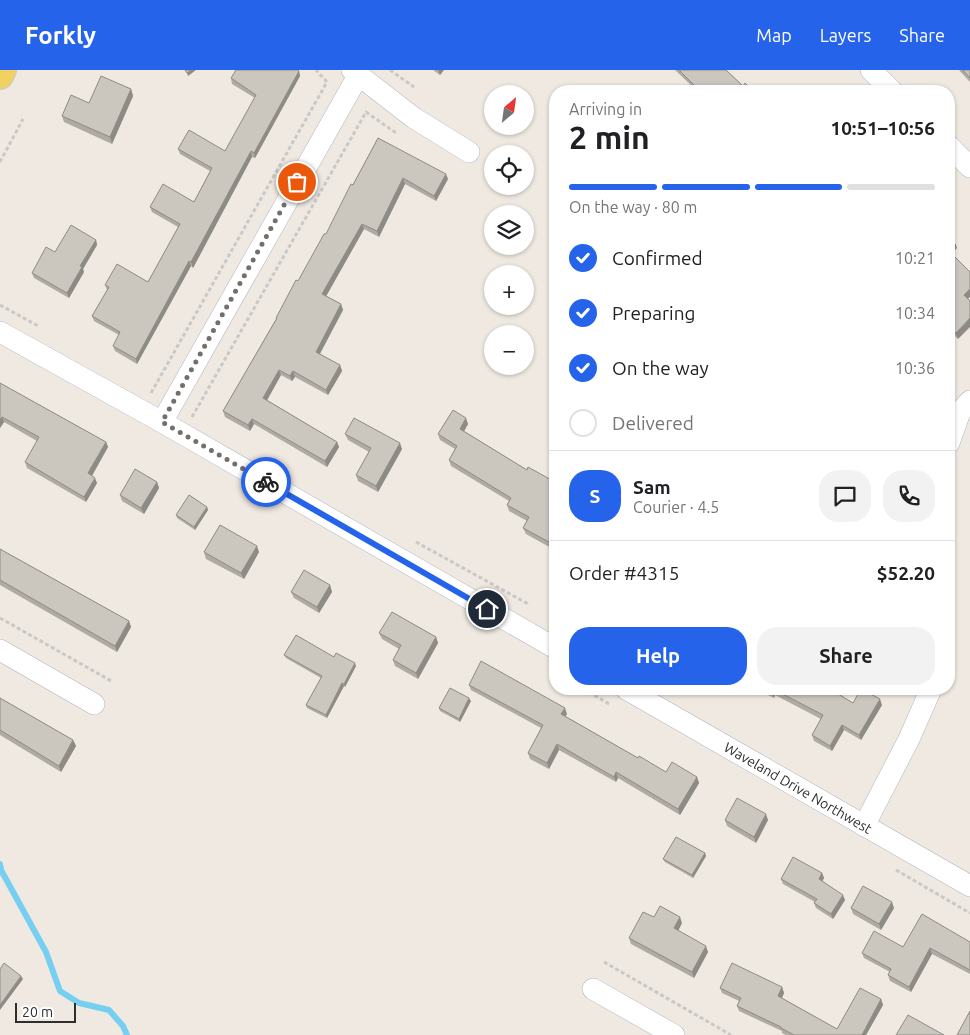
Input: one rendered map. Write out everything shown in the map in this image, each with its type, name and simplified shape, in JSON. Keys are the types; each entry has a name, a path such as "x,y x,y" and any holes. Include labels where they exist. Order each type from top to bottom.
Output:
{"main road":[{"path":"0,76 3,70"}],"street":[{"path":"870,70 886,85"},
{"path":"162,422 355,73 414,118 469,152"},
{"path":"955,152 970,167"},
{"path":"0,332 162,422 549,645"},
{"path":"955,426 960,412 970,401"},
{"path":"0,650 94,704"},
{"name":"Waveland Drive Northwest","path":"636,695 970,886"},
{"path":"864,826 909,740 928,695"},
{"path":"593,990 674,1035"}],"path":[{"path":"141,411 327,82 316,70"},
{"path":"390,70 414,88"},
{"path":"182,434 366,112 400,136"},
{"path":"0,162 23,119"},
{"path":"0,304 40,327"},
{"path":"412,540 530,605"},
{"path":"0,618 113,682"},
{"path":"896,870 970,913"},
{"path":"604,962 731,1035"}],"building":[{"path":"236,70 299,71 254,153 251,151 136,359 113,346 120,332 92,316 109,287 105,285 117,264 148,282 180,224 150,207 163,184 194,202 212,168 178,149 189,130 225,151 256,95 231,78"},
{"path":"679,70 726,70 742,85 694,85"},
{"path":"963,70 970,70 970,78"},
{"path":"101,76 131,89 110,137 62,116 71,95 89,103"},
{"path":"378,138 446,174 434,196 403,178 377,231 362,224 322,294 341,304 316,352 340,365 326,390 293,371 290,376 279,370 263,398 337,442 325,461 252,419 248,425 223,411 277,318 296,280 298,281 324,234 326,234 351,184 353,185"},
{"path":"71,225 96,240 80,266 82,267 67,293 32,273 46,247 55,252"},
{"path":"955,257 970,272 970,289 964,295 970,301 970,318 956,333"},
{"path":"0,383 106,442 88,473 95,478 84,497 25,462 39,437 2,417 0,420"},
{"path":"453,410 466,418 460,429 527,470 528,467 549,479 549,542 523,528 529,517 507,505 511,498 449,460 457,446 438,434"},
{"path":"354,418 400,443 376,486 356,475 371,448 345,434"},
{"path":"135,469 157,482 141,508 120,495"},
{"path":"189,495 207,507 194,527 176,515"},
{"path":"220,525 257,546 241,573 204,552"},
{"path":"0,549 129,621 115,646 0,580"},
{"path":"304,570 330,585 317,607 291,592"},
{"path":"392,612 436,637 416,673 393,660 401,645 379,633"},
{"path":"296,635 334,657 336,653 355,663 344,684 342,683 326,715 306,705 322,676 284,655"},
{"path":"481,661 565,708 561,714 638,758 639,756 666,772 672,762 697,777 678,809 616,772 614,777 557,744 547,763 528,753 543,725 469,685"},
{"path":"450,688 469,698 459,719 439,708"},
{"path":"785,695 840,695 853,703 858,695 872,695 880,699 859,735 842,725 830,746 812,735 823,715"},
{"path":"0,698 73,740 59,766 0,730"},
{"path":"737,798 766,814 754,837 725,820"},
{"path":"676,837 705,853 692,875 663,859"},
{"path":"793,857 822,873 819,879 843,895 831,914 814,903 817,899 781,879"},
{"path":"863,886 892,902 879,924 851,908"},
{"path":"660,906 680,917 674,928 706,946 692,972 629,938 643,912 654,917"},
{"path":"922,914 970,942 970,970 930,948 909,987 888,975 891,969 862,953 874,931 903,947"},
{"path":"4,963 21,976 0,1005 0,969"},
{"path":"732,963 782,987 778,996 837,1029 860,988 881,999 862,1035 794,1035 737,1006 741,998 720,988"},
{"path":"970,1011 970,1035 957,1035"},
{"path":"908,1015 944,1035 896,1035"}],"waterway":[{"path":"0,864 1,870 46,952 60,991 79,1003 109,1010 123,1026 127,1035"}],"way so far":[{"path":"266,482 162,422 297,182"}],"route":[{"path":"266,482 487,609"}]}
